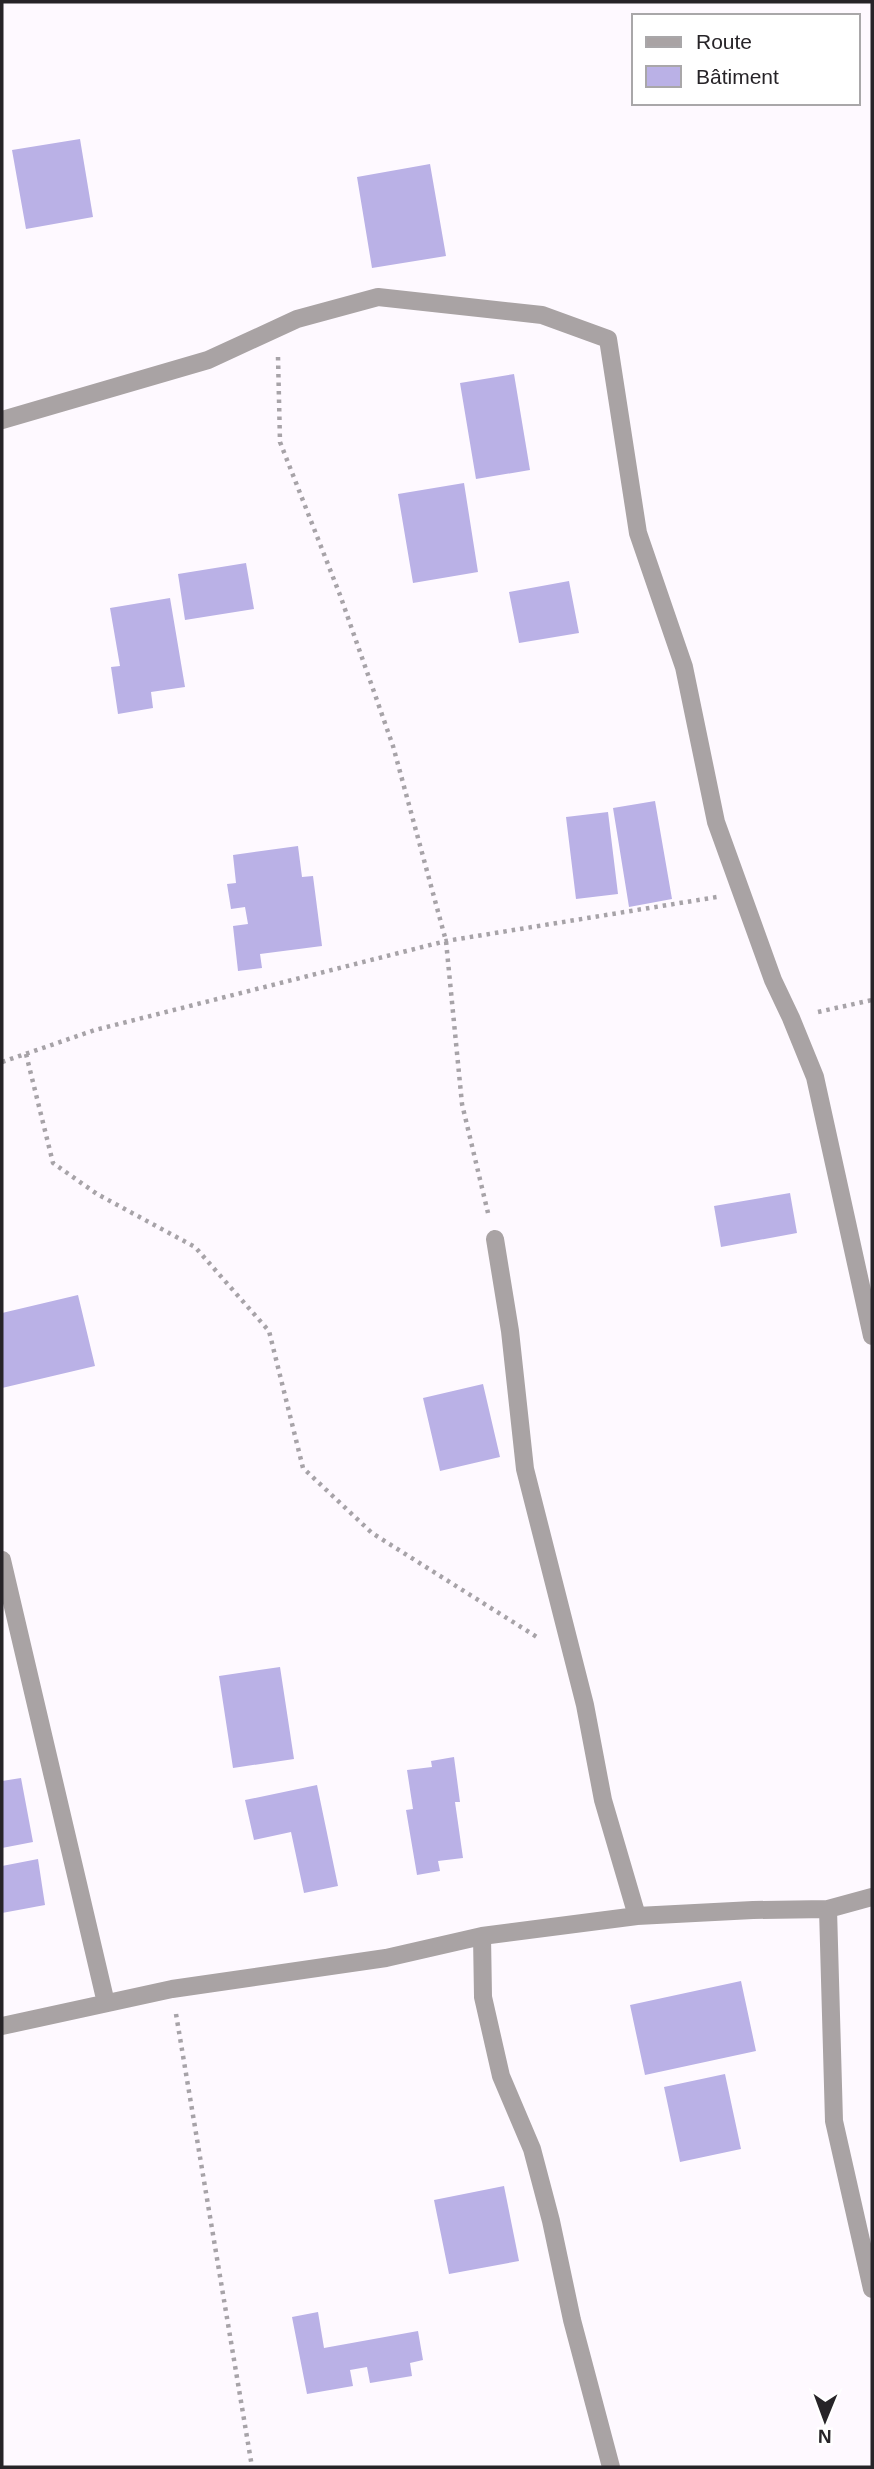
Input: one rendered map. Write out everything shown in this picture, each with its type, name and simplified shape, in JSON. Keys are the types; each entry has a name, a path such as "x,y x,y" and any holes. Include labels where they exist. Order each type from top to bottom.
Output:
{"street":[{"path":"2,419 208,360 297,319 379,296 542,314 608,339 638,533 684,667 716,822 773,980 792,1018 815,1077 872,1336"},
{"path":"495,1239 510,1331 524,1469 585,1706 603,1800 637,1916"},
{"path":"2,1560 106,2003"},
{"path":"2,2025 172,1989 387,1958 482,1936 637,1916 828,1909 872,1897"},
{"path":"828,1909 834,2120 872,2289"},
{"path":"482,1936 483,1997 501,2076 532,2149 575,2332 611,2467"}],"path":[{"path":"277,328 280,442 340,595 393,746 446,941 462,1104 495,1239"},
{"path":"2,1062 95,1030 446,941 742,893"},
{"path":"792,1018 872,1000"},
{"path":"26,1054 53,1163 97,1195 195,1247 269,1331 303,1468 372,1534 573,1660"},
{"path":"172,1989 252,2467"}],"building":[{"path":"80,139 93,217 26,229 12,150"},
{"path":"430,164 446,256 372,268 357,177"},
{"path":"514,374 530,470 476,479 460,383"},
{"path":"464,483 478,572 413,583 398,494"},
{"path":"246,563 254,609 185,620 178,574"},
{"path":"569,581 579,633 519,643 509,592"},
{"path":"170,598 185,687 151,692 153,708 118,714 111,667 120,666 110,608"},
{"path":"655,801 672,899 629,907 613,808"},
{"path":"608,812 618,894 576,899 566,817"},
{"path":"298,846 302,877 313,876 322,946 260,954 262,968 238,971 233,926 248,924 245,907 231,909 227,884 236,883 233,855"},
{"path":"790,1193 797,1233 721,1247 714,1206"},
{"path":"78,1295 95,1366 2,1388 2,1313"},
{"path":"483,1384 500,1457 440,1471 423,1398"},
{"path":"280,1667 294,1759 233,1768 219,1676"},
{"path":"454,1757 460,1802 455,1802 463,1858 438,1861 440,1871 417,1875 406,1810 413,1809 407,1770 432,1767 431,1761"},
{"path":"21,1778 33,1842 2,1848 2,1781"},
{"path":"317,1785 338,1886 304,1893 291,1832 254,1840 245,1800"},
{"path":"38,1859 45,1905 2,1913 2,1866"},
{"path":"741,1981 756,2051 645,2075 630,2005"},
{"path":"725,2074 741,2149 680,2162 664,2087"},
{"path":"504,2186 519,2261 449,2274 434,2200"},
{"path":"318,2312 324,2348 418,2331 423,2360 410,2363 412,2376 370,2383 367,2367 350,2370 353,2386 307,2394 292,2317"}]}
